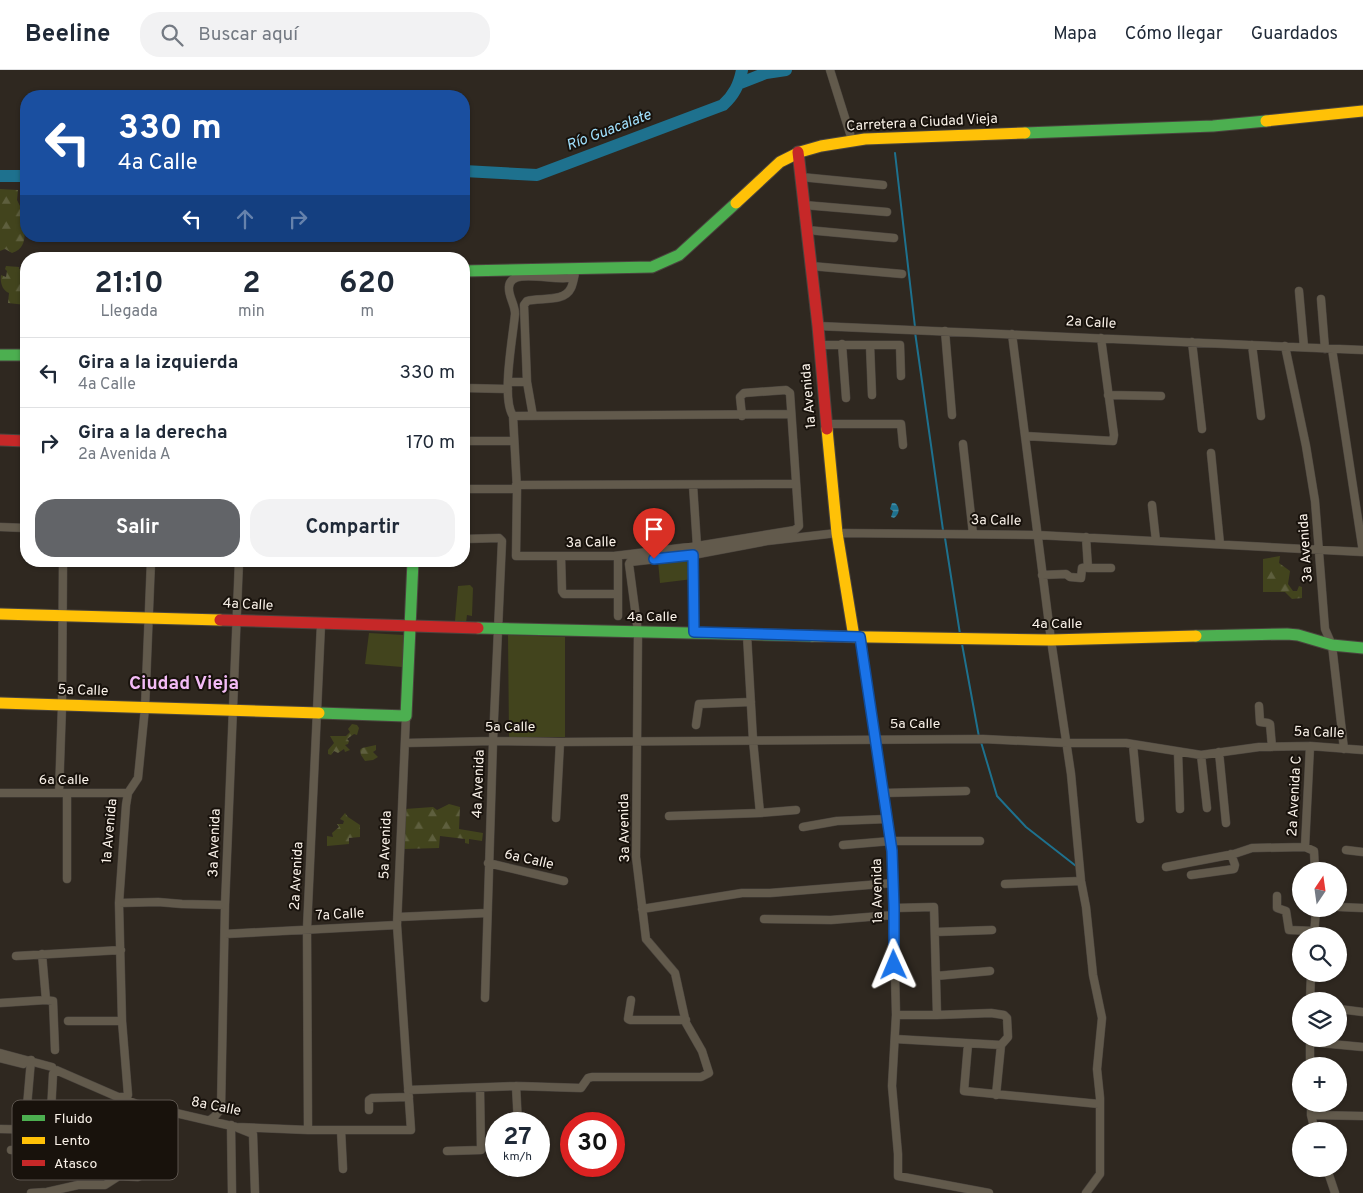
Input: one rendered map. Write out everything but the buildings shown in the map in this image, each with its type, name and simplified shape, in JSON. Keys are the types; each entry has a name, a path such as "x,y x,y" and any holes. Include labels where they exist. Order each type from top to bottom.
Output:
{"main road":[{"name":"Carretera a Ciudad Vieja","path":"470,271 575,273 652,267 679,255 780,162 800,151 822,145 852,140 1213,126 1363,111"},
{"name":"1a Avenida","path":"800,151 801,177 820,344 837,533 857,637"},
{"path":"0,355 20,355"},
{"path":"0,440 20,441"},
{"name":"5a Avenida","path":"406,716 413,567"},
{"name":"4a Calle","path":"0,614 149,617 411,627 857,637 1051,640 1287,634 1304,636 1332,645 1363,648"},
{"name":"5a Calle","path":"0,703 406,716"}],"street":[{"path":"830,70 852,140"},
{"path":"801,177 883,185"},
{"path":"804,206 887,212"},
{"path":"807,230 894,238"},
{"path":"811,266 902,274"},
{"path":"534,416 527,382 524,305 527,301 533,299 551,299 565,295 571,289 575,273"},
{"path":"516,487 513,416 510,410 508,385 515,305 509,286 512,279 519,276 561,279 575,273"},
{"path":"1299,291 1304,348"},
{"path":"1321,299 1363,552"},
{"name":"2a Calle","path":"818,326 1363,350"},
{"path":"945,331 952,415"},
{"path":"1012,334 1042,575 1067,743 1093,975 1102,1018 1097,1069 1100,1174 1086,1193"},
{"path":"1025,436 1114,441 1101,338"},
{"path":"1192,342 1202,429"},
{"path":"820,344 900,345 901,376"},
{"path":"842,344 846,398"},
{"path":"870,345 872,395"},
{"path":"1252,345 1261,416"},
{"name":"3a Avenida","path":"1285,346 1306,446 1315,501 1325,629 1332,645 1344,749"},
{"path":"470,388 527,382"},
{"path":"470,489 796,484 790,394 786,390 744,393 740,397 742,416"},
{"path":"1108,395 1161,396"},
{"path":"513,416 742,416 791,414"},
{"path":"827,424 901,424 903,445"},
{"path":"470,441 514,441"},
{"path":"963,444 973,534"},
{"path":"1211,452 1220,544"},
{"name":"3a Calle","path":"516,487 516,556 618,556 697,546 795,530 800,526 796,484"},
{"path":"693,485 697,546"},
{"path":"1152,505 1156,541"},
{"path":"0,527 20,528"},
{"name":"3a Calle","path":"630,562 693,555 767,541 837,533 1037,535 1363,552"},
{"path":"1086,537 1088,566"},
{"name":"4a Avenida","path":"470,539 499,538 502,541 486,912 485,998"},
{"path":"693,555 694,632"},
{"path":"561,556 562,591 564,594 618,594"},
{"path":"618,556 618,616"},
{"name":"3a Avenida","path":"516,1086 581,1088 588,1078 592,1077 701,1077 709,1073 702,1051 689,1030 675,973 646,939 636,856 638,632 630,562"},
{"path":"1042,575 1066,574 1070,577 1081,578 1082,568 1088,566 1090,568 1111,568"},
{"path":"63,567 62,706 66,879"},
{"name":"1a Avenida","path":"118,1097 126,1097 128,1095 122,1021 119,903 126,805 128,793 138,778 145,708 151,567"},
{"name":"3a Avenida","path":"210,1120 221,1109 225,905 239,567"},
{"name":"2a Avenida","path":"308,1130 307,929 321,624"},
{"path":"748,635 753,740 760,813"},
{"name":"1a Avenida","path":"857,637 891,841 896,1015 892,1086 898,1176 989,1193"},
{"path":"696,725 699,704 751,702"},
{"path":"1259,706 1260,722 1268,722 1270,724 1272,747"},
{"name":"5a Avenida","path":"406,716 397,921 411,1130"},
{"name":"5a Calle","path":"405,743 980,739 1133,744 1201,755 1272,747 1310,746 1363,750"},
{"path":"556,818 560,742"},
{"path":"1133,744 1140,819"},
{"name":"2a Avenida C","path":"1310,746 1305,847 1314,852 1315,862"},
{"path":"1178,752 1180,809"},
{"path":"1218,752 1226,823"},
{"path":"1201,755 1207,808"},
{"path":"883,793 966,792"},
{"name":"6a Calle","path":"0,793 128,793"},
{"path":"668,816 796,810"},
{"path":"803,826 845,820 887,819"},
{"path":"843,846 891,841 980,840"},
{"path":"1166,866 1231,854 1252,848 1305,847"},
{"path":"1346,850 1363,852"},
{"path":"1191,875 1234,869 1235,865 1231,854"},
{"name":"6a Calle","path":"488,863 564,881"},
{"path":"1005,884 1081,881"},
{"path":"642,909 742,893 770,893 893,883"},
{"path":"1277,896 1277,908 1286,911 1289,930 1292,930"},
{"path":"119,903 158,902 225,905"},
{"path":"764,919 831,920 933,906 938,1015"},
{"path":"1348,907 1363,908"},
{"name":"7a Calle","path":"225,934 307,929 486,912"},
{"path":"935,932 992,930"},
{"path":"16,956 121,950"},
{"path":"42,954 46,1000"},
{"path":"936,976 990,971"},
{"path":"631,1000 628,1019 630,1020 686,1020"},
{"path":"0,1003 53,1001 55,1050"},
{"path":"1347,1010 1363,1012"},
{"path":"896,1015 991,1013 1004,1015 1008,1037 1001,1045 996,1095"},
{"path":"68,1020 122,1021"},
{"path":"895,1039 1001,1045"},
{"path":"968,1044 963,1091 1099,1104"},
{"path":"1347,1045 1363,1047"},
{"name":"8a Calle","path":"0,1053 31,1060 126,1100"},
{"path":"0,1058 23,1064"},
{"path":"28,1100 31,1060"},
{"path":"51,1100 53,1069"},
{"path":"369,1110 369,1100 372,1098 516,1086 517,1112"},
{"path":"447,1151 481,1150 480,1088"},
{"path":"1311,1112 1313,1122"},
{"name":"8a Calle","path":"178,1113 233,1126 308,1130 411,1130"},
{"path":"1311,1115 1363,1116"},
{"path":"232,1193 233,1126 253,1134 255,1193"},
{"path":"342,1130 343,1169"},
{"path":"1330,1177 1335,1193"},
{"path":"32,1193 78,1185 105,1185 113,1180"}],"green space":[{"path":"0,189 18,190 20,242 23,243 17,251 12,253 5,249 0,251"},
{"path":"6,266 19,267 20,269 20,304 8,303 9,293 3,288 1,280 1,275 6,277 7,271 5,269"},
{"path":"1280,556 1279,563 1290,571 1288,584 1293,591 1297,591 1299,586 1302,587 1302,598 1292,599 1285,592 1263,592 1263,559"},
{"path":"691,558 693,579 660,583 658,561"},
{"path":"470,585 473,588 472,616 467,615 466,623 455,621 458,586"},
{"path":"369,633 404,635 402,667 365,664"},
{"path":"508,635 565,637 565,737 509,737"},
{"path":"352,724 357,725 359,728 357,735 354,734 347,739 349,741 348,744 345,745 350,750 345,752 344,749 338,753 334,751 331,755 328,754 328,750 334,743 330,736 346,736 350,732 348,729"},
{"path":"376,745 376,750 373,752 378,757 365,761 360,750"},
{"path":"449,804 460,807 459,829 483,833 482,841 469,839 469,844 465,843 465,839 440,836 439,848 403,849 405,809 433,807 437,810"},
{"path":"345,813 360,825 360,837 349,838 349,844 327,846 327,836 333,837 332,833 339,827 337,824 343,824 344,821 340,819"}],"water":[{"path":"892,503 895,503 898,508 898,513 894,518 891,517 893,511 890,509"}],"waterway":[{"name":"Río Guacalate","path":"470,171 537,175 723,105 736,89 742,70"},
{"path":"738,84 766,73 786,70"},
{"path":"895,153 915,327"},
{"name":"Río Guacalate","path":"0,176 20,176"},
{"path":"915,332 943,530"},
{"path":"945,538 960,634"},
{"path":"962,644 979,737"},
{"path":"981,742 997,796 1026,827 1076,866"}],"traffic: fast":[{"path":"1025,133 1213,126 1266,121"},
{"path":"470,271 652,267 679,255 736,203"},
{"path":"0,355 20,355"},
{"path":"319,713 406,716 413,567"},
{"path":"478,628 812,636"},
{"path":"1196,636 1287,634 1298,635 1332,645 1363,648"}],"traffic: slow":[{"path":"1266,121 1363,111"},
{"path":"736,203 780,162 800,152 821,146 865,139 1025,133"},
{"path":"827,429 837,533 854,637"},
{"path":"0,614 220,620"},
{"path":"812,636 1051,640 1196,636"},
{"path":"0,703 319,713"}],"traffic: jam":[{"path":"798,152 818,326 827,429"},
{"path":"0,440 20,441"},
{"path":"220,620 478,628"}],"district":[{"name":"Ciudad Vieja","path":"184,684"}],"route":[{"path":"654,559 693,555 694,632 860,637 892,851 894,965"}]}
